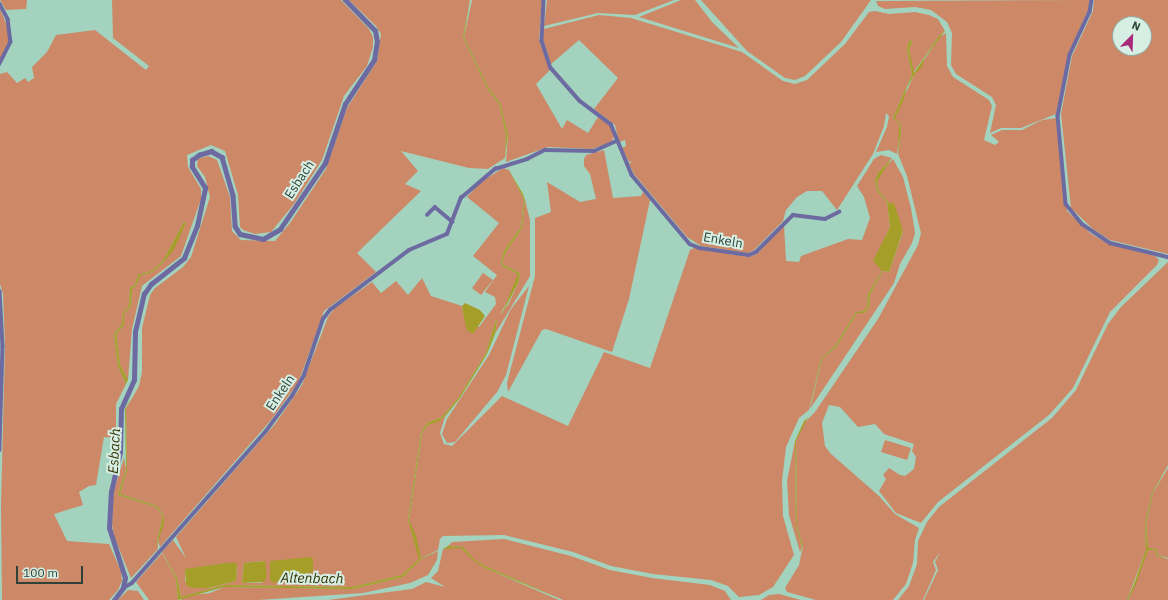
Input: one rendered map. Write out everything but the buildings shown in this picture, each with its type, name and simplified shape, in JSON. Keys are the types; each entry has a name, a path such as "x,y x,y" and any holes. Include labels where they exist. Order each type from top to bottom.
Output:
{"street":[{"name":"Esbach","path":"123,588 124,570 109,528 111,492 119,457 121,409 134,380 136,332 144,294 151,284 184,258 203,203 205,188 192,167 192,160 199,154 211,151 222,157 233,195 235,226 240,234 263,239 280,229 325,163 345,104 374,60 377,42 375,31 345,0"},
{"name":"Enkeln","path":"544,0 542,41 548,62 565,86 611,124 616,131 616,141 632,175 686,240 700,248 749,255 756,252 793,215 825,219 839,212"},
{"path":"1092,0 1090,12 1070,55 1058,116 1066,204 1082,224 1110,243 1168,257"},
{"path":"0,4 8,19 11,42 0,64"},
{"name":"Enkeln","path":"123,588 132,583 217,486 292,396 304,375 324,320 330,310 409,250 447,234 453,222 461,198 498,167 524,160 548,149 592,151 616,141"},
{"path":"427,215 435,207 453,222"},
{"path":"0,291 3,346 0,450"},
{"path":"114,600 123,588"}],"shaded area":[{"path":"0,0 27,0 26,9 6,10"},
{"path":"112,0 341,0 369,29 373,37 373,47 367,66 344,96 322,160 294,204 271,232 255,234 243,230 240,227 238,195 225,151 211,145 187,155 188,167 201,189 201,199 181,256 142,286 132,329 128,380 120,365 116,334 124,325 124,314 131,306 132,289 136,286 139,276 152,272 164,262 186,223 184,222 163,261 151,271 138,275 135,285 130,288 129,306 123,313 122,324 114,334 118,366 126,384 116,404 116,438 104,437 96,485 89,486 79,492 83,505 54,514 67,541 109,544 121,571 122,581 118,590 109,600 2,600 1,505 5,346 3,294 0,284 0,74 7,72 17,83 25,78 28,82 34,78 32,67 47,52 56,35 95,30 146,70 149,66 113,38"},
{"path":"349,0 470,0 463,37 487,88 499,104 506,134 505,158 488,169 469,168 401,151 418,171 405,184 421,191 357,253 376,272 324,311 299,381 271,420 160,547 158,541 164,516 157,506 120,494 127,470 126,409 139,386 142,372 142,328 150,295 155,288 183,267 191,257 210,197 205,177 197,166 198,159 208,156 217,160 230,197 232,231 241,240 275,241 290,223 326,169 347,108 377,61 381,34 376,26"},
{"path":"470,0 464,37 488,87 500,103 508,134 505,158 506,134 499,104 487,88 463,37"},
{"path":"472,0 542,0 539,40 550,70 536,84 562,129 567,120 588,133 598,117 612,127 615,135 611,142 592,149 548,147 506,162 508,134 500,103 488,87 464,37"},
{"path":"547,0 674,0 635,15 598,13 544,26"},
{"path":"681,0 695,0 712,22 739,48 639,17"},
{"path":"701,0 871,0 841,42 805,76 795,80 785,78 747,51"},
{"path":"1090,0 1088,10 1068,55 1056,114 1021,128 1001,128 990,133 996,105 992,97 956,74 951,65 952,33 947,22 931,10 915,7 885,9 878,6 876,1"},
{"path":"1094,0 1168,0 1168,254 1110,240 1093,229 1071,208 1061,114 1072,56 1093,11"},
{"path":"0,9 8,28 9,41 0,61"},
{"path":"875,11 889,14 915,12 929,15 938,19 945,31 939,36 913,73 909,49 912,43 910,39 907,49 912,74 893,118 899,123 900,132 897,154 889,150 876,152 887,127 889,116 886,113 884,126 873,154 837,210 822,191 807,191 797,197 786,210 783,221 754,250 748,253 701,246 687,237 634,174 629,164 632,161 629,162 622,148 626,146 625,140 619,142 615,125 594,109 618,78 579,40 551,64 543,39 544,29 599,15 631,18 742,52 783,81 795,84 807,80 845,44 869,12"},
{"path":"945,31 925,58 921,68 914,75 907,87 904,99 895,118 900,123 901,132 898,154 899,123 893,118 912,74 907,49 910,39 912,43 909,49 914,73 939,36"},
{"path":"946,33 947,66 953,77 989,100 992,106 984,140 995,145 999,142 991,135 1002,130 1022,130 1042,120 1056,118 1067,211 1090,233 1108,244 1155,256 1159,260 1157,265 1110,312 1073,388 1049,415 938,502 921,523 896,513 879,491 886,479 883,475 889,468 900,475 905,476 914,469 916,457 912,451 914,444 884,434 875,424 858,427 840,407 829,405 822,423 825,446 830,453 879,496 895,514 919,528 915,540 913,563 906,584 893,600 816,600 787,592 785,588 799,565 803,546 797,527 796,441 805,422 815,412 878,319 918,245 921,233 907,176 898,154 901,132 900,123 894,118 914,75 940,37"},
{"path":"604,150 613,198 641,196 643,192 650,200 629,299 612,352 546,329 542,330 508,392 507,383 535,276 535,218 551,212 547,182 580,202 596,199 590,174 584,166 584,159 586,155"},
{"path":"881,155 892,158 878,173 875,181 877,191 887,202 890,227 886,235 882,271 868,294 867,307 863,311 856,312 835,346 821,359 809,410 799,418 786,447 782,481 783,516 794,555 773,587 759,595 739,597 728,586 711,580 653,574 611,566 573,552 504,535 443,536 440,539 438,550 421,558 409,520 422,433 428,425 443,418 460,398 445,417 440,433 444,444 452,446 502,396 568,426 604,352 650,368 690,250 694,248 749,257 757,254 784,225 786,261 799,262 801,256 848,239 862,240 870,218 864,197 857,186 874,159"},
{"path":"892,158 877,181 878,190 889,203 894,203 903,231 889,272 883,271 870,294 869,307 864,313 857,313 836,347 822,359 809,410 821,359 835,346 856,312 863,311 867,307 868,294 882,271 873,261 890,227 887,202 877,191 875,181 878,173"},
{"path":"893,159 903,177 911,208 915,233 912,243 900,264 894,283 810,409 822,359 836,347 857,313 864,313 869,307 870,294 883,271 889,272 903,232 888,202 878,190 877,181 879,174"},
{"path":"503,168 509,170 524,200 521,227 504,251 501,262 502,266 518,274 517,282 500,315 508,305 518,283 520,273 503,265 502,262 506,252 522,228 525,200 530,220 530,276 495,334 496,320 486,353 459,397 442,417 427,423 421,433 408,520 420,559 402,575 353,587 224,585 181,597 177,578 162,552 173,540 186,558 176,537 275,424 291,401 302,385 328,317 335,308 372,282 381,293 396,281 408,295 422,278 431,296 462,306 464,315 479,327 496,304 495,297 485,292 497,275 473,256 499,223 467,197 481,182","holes":["263,561 262,583 242,583 244,563","226,563 237,563 236,581 208,588 192,588 185,581 185,570"]},
{"path":"509,170 525,200 522,228 506,252 502,262 503,265 520,273 518,283 501,316 518,274 502,266 501,262 504,251 521,227 524,200"},
{"path":"184,222 186,223 174,249 164,262 152,272 140,276 136,286 132,289 131,306 124,314 124,325 116,334 120,365 128,380 126,384 118,366 114,334 122,324 123,313 129,306 130,288 135,285 138,275 151,271 163,261"},
{"path":"1168,262 1168,465 1152,493 1145,524 1146,550 1127,600 924,600 938,570 935,562 940,552 933,562 936,570 923,600 898,600 909,586 917,564 918,541 927,522 939,507 1052,418 1076,390 1108,324 1121,307"},
{"path":"483,273 493,280 481,295 472,288"},
{"path":"529,286 506,375 497,392 455,442 447,443 442,434 447,419 489,355 511,309"},
{"path":"465,303 480,310 485,316 473,334 467,330 462,306"},
{"path":"496,320 495,334 487,354 460,398 443,418 428,425 422,433 409,520 416,536 421,558 438,551 421,559 403,577 353,589 224,587 178,600 176,579 162,552 177,578 181,597 224,585 353,587 402,575 419,559 408,520 421,433 427,423 442,417 459,397 486,353"},
{"path":"132,395 126,409 127,470 120,494 157,506 164,516 164,524 158,541 158,549 157,541 163,516 156,507 118,495 126,469 125,409"},
{"path":"808,417 796,441 797,527 803,546 800,553 802,546 796,527 795,441 804,421"},
{"path":"885,440 911,448 907,460 881,452"},
{"path":"795,441 796,527 802,546 800,552 789,515 787,481"},
{"path":"124,458 126,469 118,495 156,507 163,516 157,541 158,549 131,578 114,536 112,524 113,493"},
{"path":"1168,465 1153,493 1146,524 1148,548 1156,549 1158,555 1168,559 1157,556 1155,550 1148,550 1136,584 1127,600 1146,550 1145,524 1152,493"},
{"path":"1168,468 1168,558 1158,555 1156,549 1148,548 1146,524 1153,493"},
{"path":"504,539 571,556 610,570 652,578 710,585 725,591 731,600 563,600 485,566 475,560 463,547 448,546 452,542"},
{"path":"448,546 463,547 475,560 485,566 563,600 485,568 474,561 461,548 443,549"},
{"path":"449,547 461,548 485,568 559,600 328,600 412,589 426,582 445,587 431,578 438,571 443,549"},
{"path":"1148,550 1155,550 1157,556 1168,559 1168,600 1128,600"},
{"path":"438,551 437,560 428,575 410,583 363,593 258,600 181,600 184,596 210,593 224,587 353,589 403,577 421,559"},
{"path":"162,553 176,579 178,600 149,600 136,582"},
{"path":"310,557 313,559 313,572 273,583 270,580 270,561"},
{"path":"265,561 267,577 264,582 242,583 244,563"},
{"path":"226,563 237,563 236,581 208,588 192,588 186,585 185,569"},
{"path":"128,590 138,591 144,600 118,600"},
{"path":"779,594 801,600 761,600 769,595"}],"water label":[{"name":"Altenbach","path":"312,578"}]}
